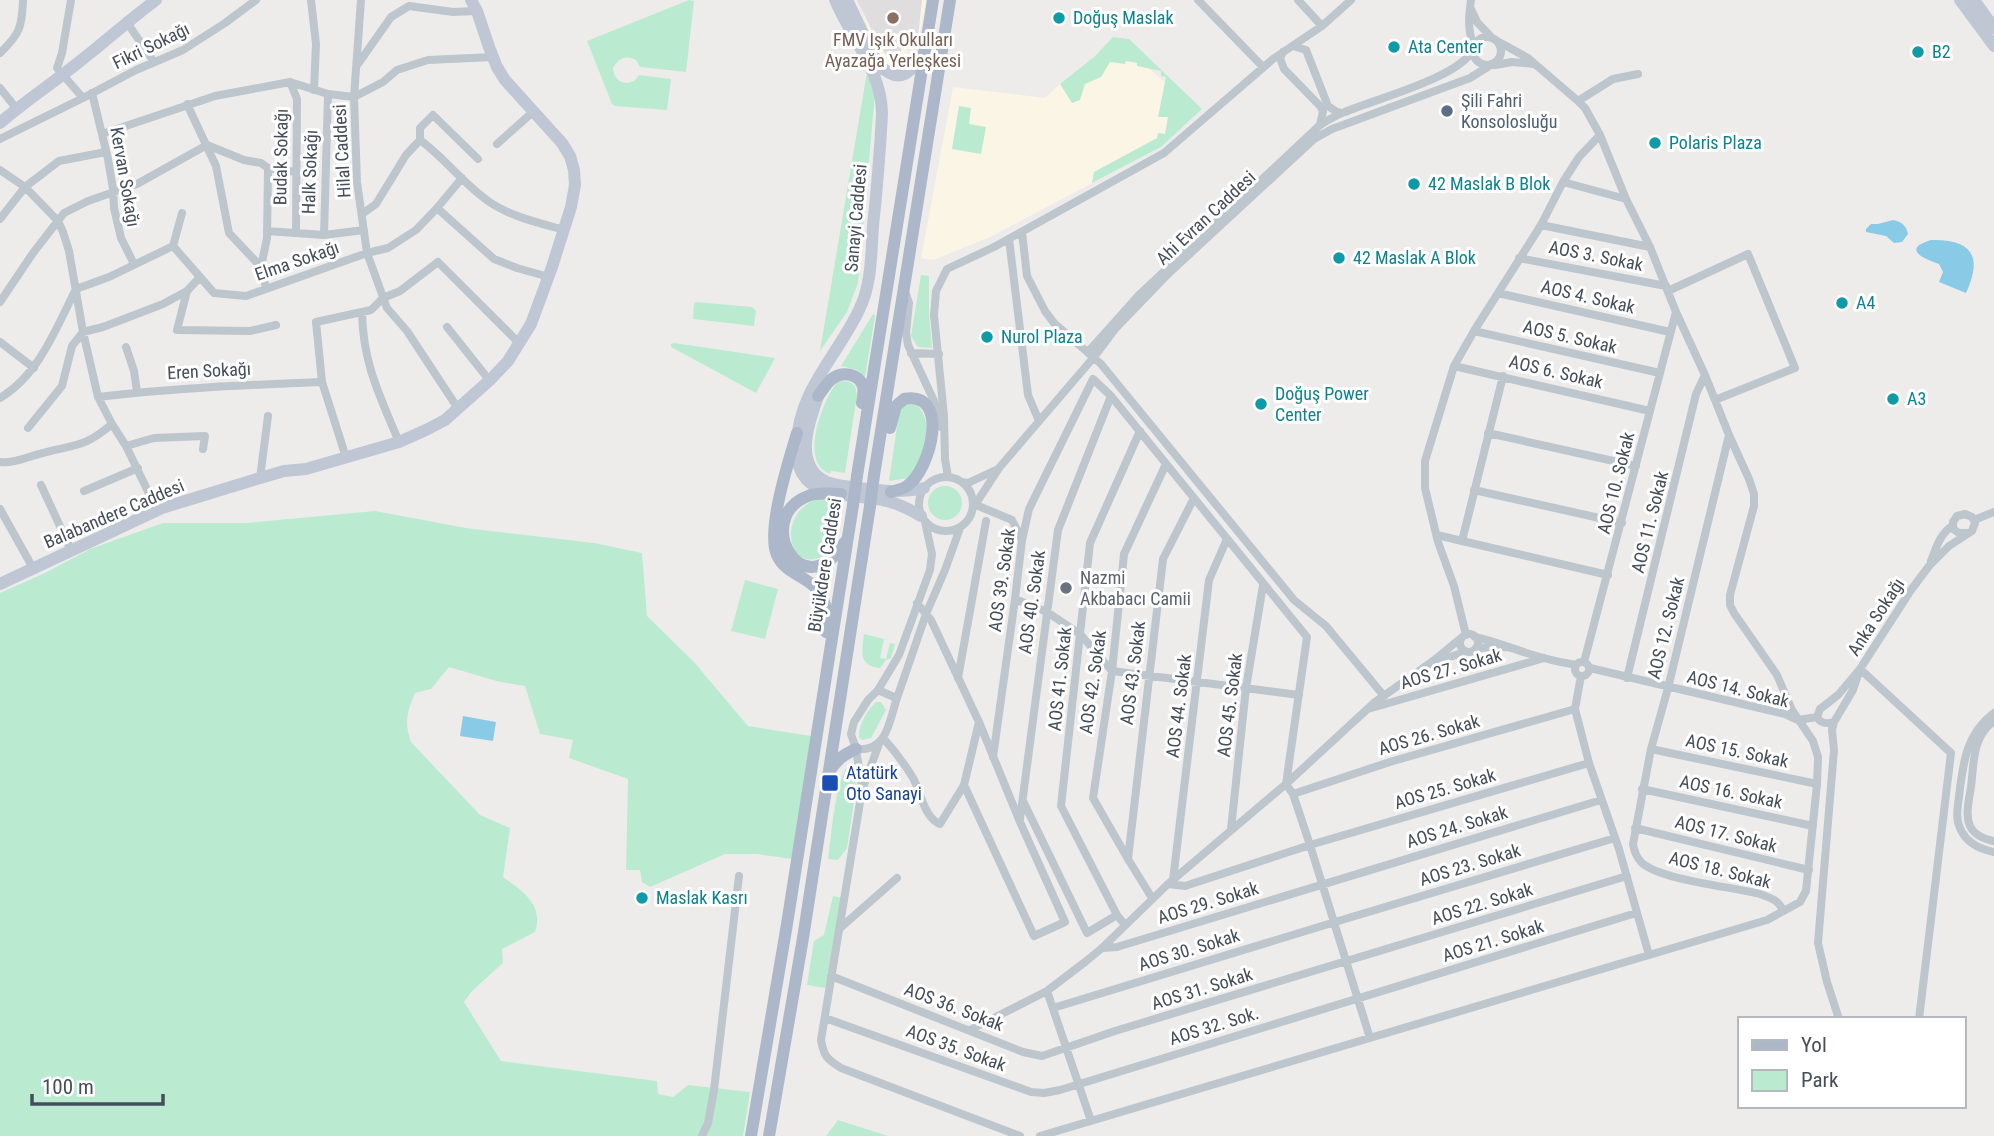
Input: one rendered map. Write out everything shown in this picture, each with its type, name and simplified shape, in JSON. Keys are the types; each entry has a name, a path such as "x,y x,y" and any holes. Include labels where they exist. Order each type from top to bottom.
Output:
{"main road":[{"name":"Büyükdere Caddesi","path":"751,1136 933,0"},
{"name":"Büyükdere Caddesi","path":"769,1136 803,939 950,0"},
{"path":"818,396 839,374 845,373 856,378 863,388 861,413 865,431"},
{"path":"878,454 888,436 893,412 900,402 910,398 925,403 931,417 932,436 925,464 908,486 891,492"},
{"path":"797,433 775,522 774,544 777,556 782,562 794,574 811,583 822,597 830,650"},
{"path":"841,494 814,494 794,504 787,515 783,531 786,549 789,556 799,563 816,566 828,561 838,552 845,542 849,528"},
{"path":"828,772 843,755 856,750"},
{"path":"777,982 779,1009 774,1048 782,1058"}],"street":[{"path":"0,53 15,40 22,21 23,0"},
{"path":"71,0 57,68 83,98"},
{"path":"0,123 156,0"},
{"name":"Fikri Sokağı","path":"0,139 183,50 256,0"},
{"path":"311,0 316,44 314,90"},
{"name":"Hilal Caddesi","path":"361,0 354,97 357,182 367,253 387,307 407,331 457,407"},
{"name":"Sanayi Caddesi","path":"835,0 877,80 882,114 868,284 861,307 815,381 806,400 797,433 796,453 803,475 818,488 841,494"},
{"name":"Sanayi Caddesi","path":"847,0 888,86 891,113 874,290 866,313 818,396 806,441 807,463 819,477 835,484 891,492 924,488"},
{"path":"1198,0 1263,67"},
{"path":"1298,0 1322,26"},
{"path":"944,444 944,416 934,315 936,290 947,269 1009,239 1164,153 1263,67 1322,26 1351,0"},
{"path":"1960,0 1994,46"},
{"path":"1973,0 1994,28"},
{"path":"284,471 306,469 397,438 457,407 491,379 508,361 531,324 564,230 575,185 570,156 562,143 505,80 493,57 476,4 453,12 409,3 391,18 357,65"},
{"path":"1471,3 1477,22 1500,45 1499,59 1490,65 1477,62 1469,28 1471,3"},
{"path":"127,21 154,62"},
{"path":"1040,1136 1767,920 1800,902 1807,891 1818,757 1813,741 1787,701 1777,675 1730,605 1730,595 1754,506 1754,494 1738,453 1650,247 1626,199 1600,135 1585,108 1521,53 1489,37 1480,39 1473,47"},
{"path":"1293,46 1306,50 1328,106 1342,113"},
{"name":"Ahi Evran Caddesi","path":"974,507 999,468 1039,421 1116,319 1320,125 1342,113 1450,70 1469,57 1473,47"},
{"path":"877,63 886,72 901,76 911,70 925,50"},
{"path":"1283,52 1280,58 1284,69 1323,111 1320,125"},
{"path":"102,134 215,96 290,82 328,94 354,97 383,82 397,70 428,60 493,57"},
{"name":"Ahi Evran Caddesi","path":"1091,354 1168,274 1314,139 1332,129 1470,78 1490,65 1512,62 1536,64"},
{"path":"1578,100 1613,79 1638,74"},
{"name":"Budak Sokağı","path":"290,82 297,99 296,233"},
{"path":"0,88 16,108"},
{"name":"Kervan Sokağı","path":"92,93 106,152 121,239 134,264"},
{"name":"Halk Sokağı","path":"267,231 324,235 328,94"},
{"path":"187,104 216,166 229,233 261,267"},
{"path":"497,144 534,111"},
{"path":"478,159 433,115 420,128 421,140 491,204 521,217 564,230"},
{"path":"1465,652 1461,647 1467,637 1437,535 1426,488 1425,461 1454,366 1541,225 1563,182 1579,158 1600,135"},
{"path":"362,214 376,204 406,155 421,140"},
{"path":"207,145 244,160 261,163 268,168 296,172"},
{"path":"0,302 64,213 88,201 137,184 207,145"},
{"path":"0,219 25,187 59,161 106,152"},
{"path":"266,288 261,267 267,231 268,168"},
{"path":"0,170 25,187 58,220 69,251 98,397 138,468 157,510"},
{"name":"Elma Sokağı","path":"173,246 214,293 246,296 388,248 416,230 462,178"},
{"path":"1563,182 1626,199"},
{"path":"438,208 494,259 549,277"},
{"path":"0,398 13,391 34,368 76,289 173,246 182,213"},
{"path":"1541,225 1650,247"},
{"path":"324,235 364,230"},
{"path":"1022,232 1029,284 1045,312 1091,354 1294,600 1326,626 1384,696"},
{"path":"1009,239 1028,395 1039,421"},
{"path":"1667,288 1748,254 1795,368 1715,400"},
{"name":"AOS 3. Sokak","path":"1519,258 1667,288"},
{"path":"344,451 322,382 316,322 370,310 383,298 400,291 438,262 520,344"},
{"path":"28,428 62,386 72,346 83,332 163,304 187,291 200,277"},
{"path":"904,289 909,303 906,333 911,353 934,401 948,477"},
{"path":"187,291 177,330 250,331 276,325"},
{"name":"AOS 4. Sokak","path":"1498,293 1670,332"},
{"name":"AOS 10. Sokak","path":"1583,665 1676,312"},
{"path":"362,313 362,336 369,370 397,438"},
{"path":"447,327 491,379"},
{"name":"AOS 5. Sokak","path":"1474,331 1660,373"},
{"path":"0,342 34,368"},
{"path":"126,347 137,392"},
{"path":"911,353 939,354"},
{"name":"AOS 6. Sokak","path":"1454,366 1650,411"},
{"name":"AOS 11. Sokak","path":"1627,678 1696,394 1705,375"},
{"path":"1462,541 1503,376"},
{"name":"AOS 39. Sokak","path":"993,757 1022,540 1029,509 1093,379 1111,396"},
{"name":"Eren Sokağı","path":"98,397 220,386 322,382"},
{"path":"1111,396 1307,637 1286,784 1293,794 1310,845 1370,1038"},
{"name":"AOS 40. Sokak","path":"1020,822 1058,530 1111,396"},
{"path":"260,478 268,416"},
{"path":"0,463 77,447 97,437 112,424"},
{"name":"AOS 41. Sokak","path":"1125,925 1062,806 1090,543 1140,432"},
{"path":"1488,433 1636,466"},
{"name":"AOS 12. Sokak","path":"1635,828 1651,749 1729,435"},
{"path":"126,446 154,438 205,436 203,449"},
{"path":"284,471 344,451 397,438"},
{"name":"AOS 42. Sokak","path":"1152,898 1093,798 1112,671 1124,554 1166,464"},
{"path":"84,491 138,468"},
{"name":"Ahi Evran Caddesi","path":"962,482 968,483 999,468"},
{"name":"Balabandere Caddesi","path":"0,584 157,510 284,471"},
{"path":"862,790 851,734 854,722 899,655 929,570 932,554 919,502 924,488 935,480 948,477 962,482 971,494 974,507 962,526 926,614 862,790 821,1040 823,1054 841,1068 1020,1136"},
{"path":"41,485 71,550"},
{"path":"1474,490 1622,523"},
{"path":"841,494 900,505 938,530 953,531 1001,516"},
{"name":"AOS 43. Sokak","path":"1128,859 1163,559 1194,498"},
{"path":"974,507 1012,520 1022,540"},
{"path":"0,509 33,568"},
{"path":"1012,520 1029,509"},
{"path":"1952,526 1959,533 1970,532 1974,520 1994,512"},
{"path":"1929,566 1937,545 1955,518 1961,514 1969,515 1974,520"},
{"path":"958,678 986,521"},
{"name":"Anka Sokağı","path":"1834,722 1853,690 1860,670 1929,566 1949,546 1970,532"},
{"path":"1437,535 1608,575"},
{"name":"AOS 44. Sokak","path":"1170,882 1198,682 1209,580 1227,540"},
{"name":"AOS 45. Sokak","path":"1231,829 1246,688 1263,585"},
{"path":"1016,598 1047,612 1080,634 1112,671 1298,695"},
{"path":"916,603 931,620 979,722 1065,922 1034,936 964,785"},
{"path":"1433,661 1471,652 1478,642 1467,637"},
{"path":"970,1030 1047,991 1102,948 1152,898 1286,784 1367,710 1467,637"},
{"name":"AOS 14. Sokak","path":"1467,637 1500,643 1544,658 1785,714 1798,720"},
{"path":"1476,648 1508,647"},
{"name":"AOS 27. Sokak","path":"1367,710 1544,658"},
{"path":"1583,665 1576,671 1581,676 1575,709 1588,762 1615,838 1649,955"},
{"path":"1818,719 1819,709 1838,695 1860,670 1951,753 1919,1017"},
{"path":"878,690 894,697 896,701"},
{"name":"AOS 26. Sokak","path":"1293,794 1393,761 1575,709"},
{"path":"1994,713 1976,730 1966,751 1957,818 1963,835 1973,845 1994,852"},
{"path":"1798,720 1818,719 1827,724 1834,722 1818,943 1838,1017"},
{"path":"1993,841 1984,839 1973,831 1969,825 1968,811 1974,752 1981,736 1994,720"},
{"path":"881,741 897,754 914,779 934,822 940,824 964,785 979,722"},
{"path":"856,750 868,749 881,741"},
{"name":"AOS 15. Sokak","path":"1651,749 1817,784"},
{"name":"AOS 25. Sokak","path":"1170,882 1185,886 1310,845 1588,762"},
{"name":"AOS 16. Sokak","path":"1643,789 1813,826"},
{"name":"AOS 24. Sokak","path":"1322,884 1601,800"},
{"path":"1023,801 1087,933 1118,915"},
{"name":"AOS 17. Sokak","path":"1635,828 1809,870"},
{"name":"AOS 18. Sokak","path":"1635,828 1634,852 1642,863 1652,869 1673,877 1760,894 1774,899 1783,911"},
{"name":"AOS 23. Sokak","path":"1335,922 1615,838"},
{"path":"702,1136 708,1123 714,1090 739,876"},
{"name":"AOS 22. Sokak","path":"1346,962 1627,876"},
{"path":"839,929 897,878"},
{"name":"AOS 29. Sokak","path":"1102,948 1117,947 1322,884"},
{"name":"AOS 21. Sokak","path":"1359,999 1636,913"},
{"name":"AOS 30. Sokak","path":"1053,1008 1335,922"},
{"name":"AOS 31. Sokak","path":"1066,1047 1346,962"},
{"name":"AOS 36. Sokak","path":"831,976 1033,1055 1042,1056 1066,1047"},
{"path":"1047,991 1091,1121"},
{"name":"AOS 32. Sok.","path":"1079,1084 1359,999"},
{"name":"AOS 35. Sokak","path":"825,1018 1031,1092 1044,1093 1079,1084"}],"shaded area":[{"name":"FMV Işık Okulları Ayazağa Yerleşkesi","path":"857,0 922,0 918,37 905,37 896,69 878,43"},
{"name":"FMV Işık Okulları Ayazağa Yerleşkesi","path":"858,0 926,0 918,44 909,44 901,73 892,73 874,45"},
{"path":"1113,37 1195,109 1161,147 990,237 934,260 921,258 953,87 1045,98 1089,62"}],"green space":[{"path":"689,0 694,1 686,72 640,67 636,60 629,58 620,60 613,68 617,79 622,82 634,81 639,75 671,79 667,110 612,104 587,41"},
{"path":"1113,37 1129,39 1202,109 1161,147 1092,183 1094,172 1157,138 1158,133 1165,134 1168,117 1158,117 1166,77 1161,76 1161,71 1126,61 1125,64 1110,62 1101,77 1085,84 1080,100 1072,103 1060,84 1094,57"},
{"path":"867,72 875,94 858,283 847,312 820,351"},
{"path":"959,106 971,108 969,124 986,127 981,154 952,149"},
{"path":"921,275 929,276 932,348 918,347 911,336"},
{"path":"696,302 752,307 756,311 754,326 693,319"},
{"path":"873,314 875,316 865,377 857,370 841,366"},
{"path":"674,343 775,358 756,393 671,347"},
{"path":"837,382 855,386 857,395 845,473 831,471 830,474 821,468 814,445 826,402"},
{"path":"915,404 926,422 927,437 922,459 909,478 889,481 899,413 905,405"},
{"path":"945,486 957,491 962,503 957,515 945,520 933,515 928,503 933,491"},
{"path":"818,499 841,501 838,528 834,544 828,553 819,558 808,559 799,555 794,547 792,526 805,505"},
{"path":"375,511 466,528 594,543 642,553 647,616 694,662 748,726 811,736 792,859 757,854 725,854 650,887 642,882 640,870 626,870 628,779 569,758 573,740 540,734 525,686 500,682 449,667 431,689 415,693 407,717 411,742 480,815 510,828 503,877 524,893 537,914 535,932 502,949 503,963 472,991 464,1002 501,1061 657,1081 658,1094 673,1097 688,1085 750,1092 743,1136 0,1136 0,593 90,549 163,523 247,523"},
{"path":"745,580 778,589 765,639 731,631"},
{"path":"864,634 884,639 880,658 886,659 890,643 895,644 891,658 880,668 868,664 863,657"},
{"path":"876,702 881,702 886,710 871,738 862,740 859,733 862,723"},
{"path":"851,767 855,771 856,789 847,848 838,860 828,859 839,788 846,768"},
{"path":"833,896 843,898 826,988 807,985 814,941 824,935"},
{"path":"838,1120 888,1136 826,1136"}],"water":[{"path":"1893,220 1903,224 1907,231 1908,234 1902,242 1894,243 1886,236 1866,232 1871,224"},
{"path":"1931,240 1956,243 1970,252 1973,269 1966,293 1939,282 1943,272 1939,264 1918,254 1917,247"},
{"path":"463,716 496,722 493,741 460,736"}],"place":[{"name":"FMV Işık Okulları Ayazağa Yerleşkesi","path":"893,18"},
{"name":"Doğuş Maslak","path":"1059,18"},
{"name":"Ata Center","path":"1394,47"},
{"name":"B2","path":"1918,52"},
{"name":"Şili Fahri Konsolosluğu","path":"1447,111"},
{"name":"Polaris Plaza","path":"1655,143"},
{"name":"42 Maslak B Blok","path":"1414,184"},
{"name":"42 Maslak A Blok","path":"1339,258"},
{"name":"A4","path":"1842,303"},
{"name":"Nurol Plaza","path":"987,337"},
{"name":"A3","path":"1893,399"},
{"name":"Doğuş Power Center","path":"1261,404"},
{"name":"Nazmi Akbabacı Camii","path":"1066,588"},
{"name":"Atatürk Oto Sanayi","path":"830,783"},
{"name":"Maslak Kasrı","path":"642,898"}]}
